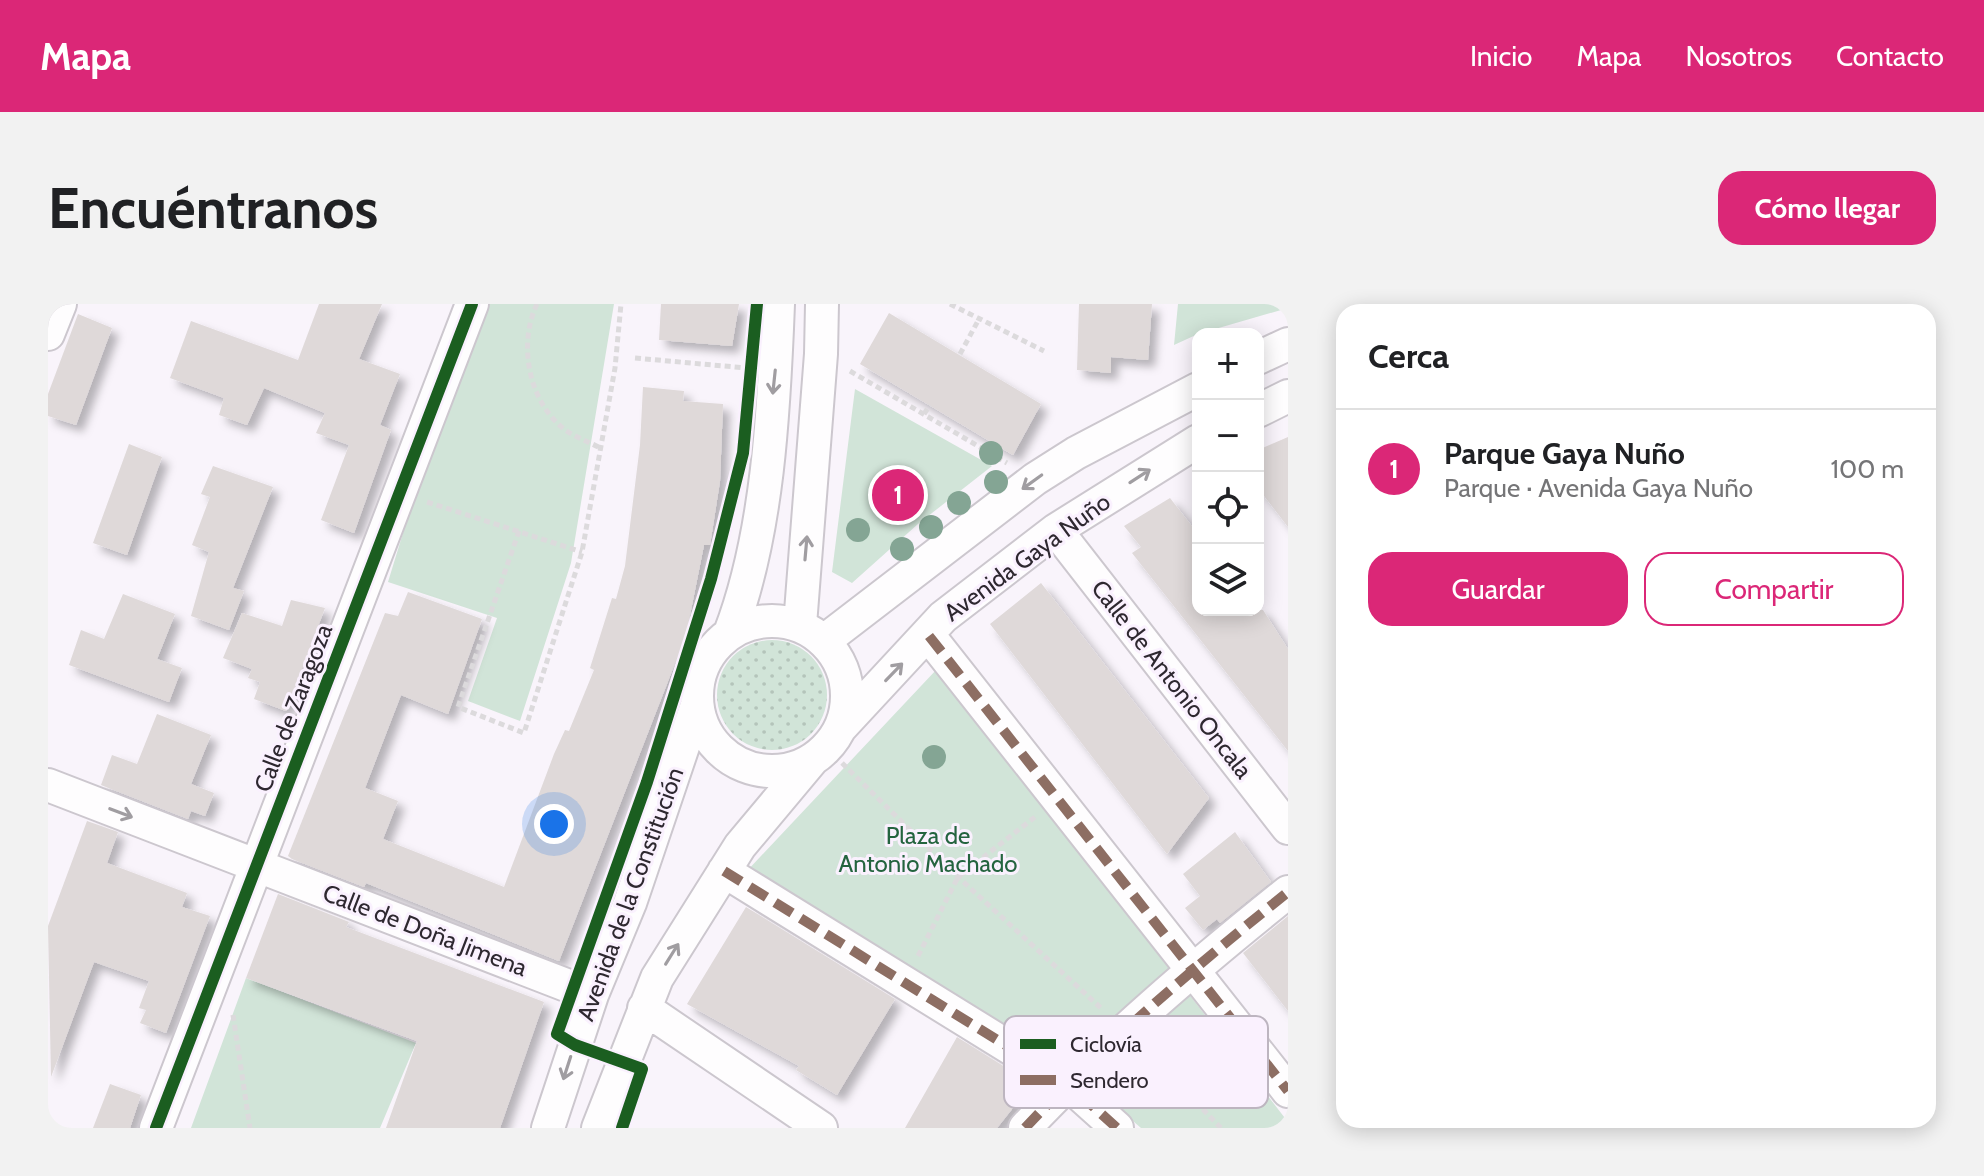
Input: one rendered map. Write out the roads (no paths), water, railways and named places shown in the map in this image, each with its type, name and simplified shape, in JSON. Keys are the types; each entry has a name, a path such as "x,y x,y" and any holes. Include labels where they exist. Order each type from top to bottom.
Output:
{"street":[{"path":"48,334 60,304"},
{"name":"Calle de Zaragoza","path":"156,1128 472,304"},
{"path":"730,633 745,594 757,531 775,370 778,304"},
{"path":"812,633 822,304"},
{"path":"1264,355 1288,344"},
{"path":"812,633 1076,453 1192,392"},
{"path":"1264,408 1288,396"},
{"name":"Avenida Gaya Nuño","path":"826,746 943,617 1056,530 1192,445"},
{"name":"Calle de Antonio Oncala","path":"1056,530 1288,828"},
{"path":"598,1128 657,978 724,871 826,746 848,705 846,680 837,657 812,633 776,621 752,623 730,633 712,650 702,667 697,705 704,729 719,749 739,764 763,771 788,769 826,746"},
{"path":"929,636 1229,1016"},
{"name":"Avenida de la Constitución","path":"548,1128 592,995 630,903 697,705"},
{"name":"Calle de Doña Jimena","path":"48,785 592,995"},
{"path":"724,871 1004,1044"},
{"path":"1143,1016 1192,969 1288,892"},
{"path":"644,1008 810,1124"},
{"path":"1268,1066 1288,1091"},
{"path":"1025,1128 1044,1108"},
{"path":"1095,1108 1117,1128"}],"place":[{"name":"Parque Gaya Nuño","path":"898,495"}],"park label":[{"name":"Plaza de Antonio Machado","path":"928,849"}]}
